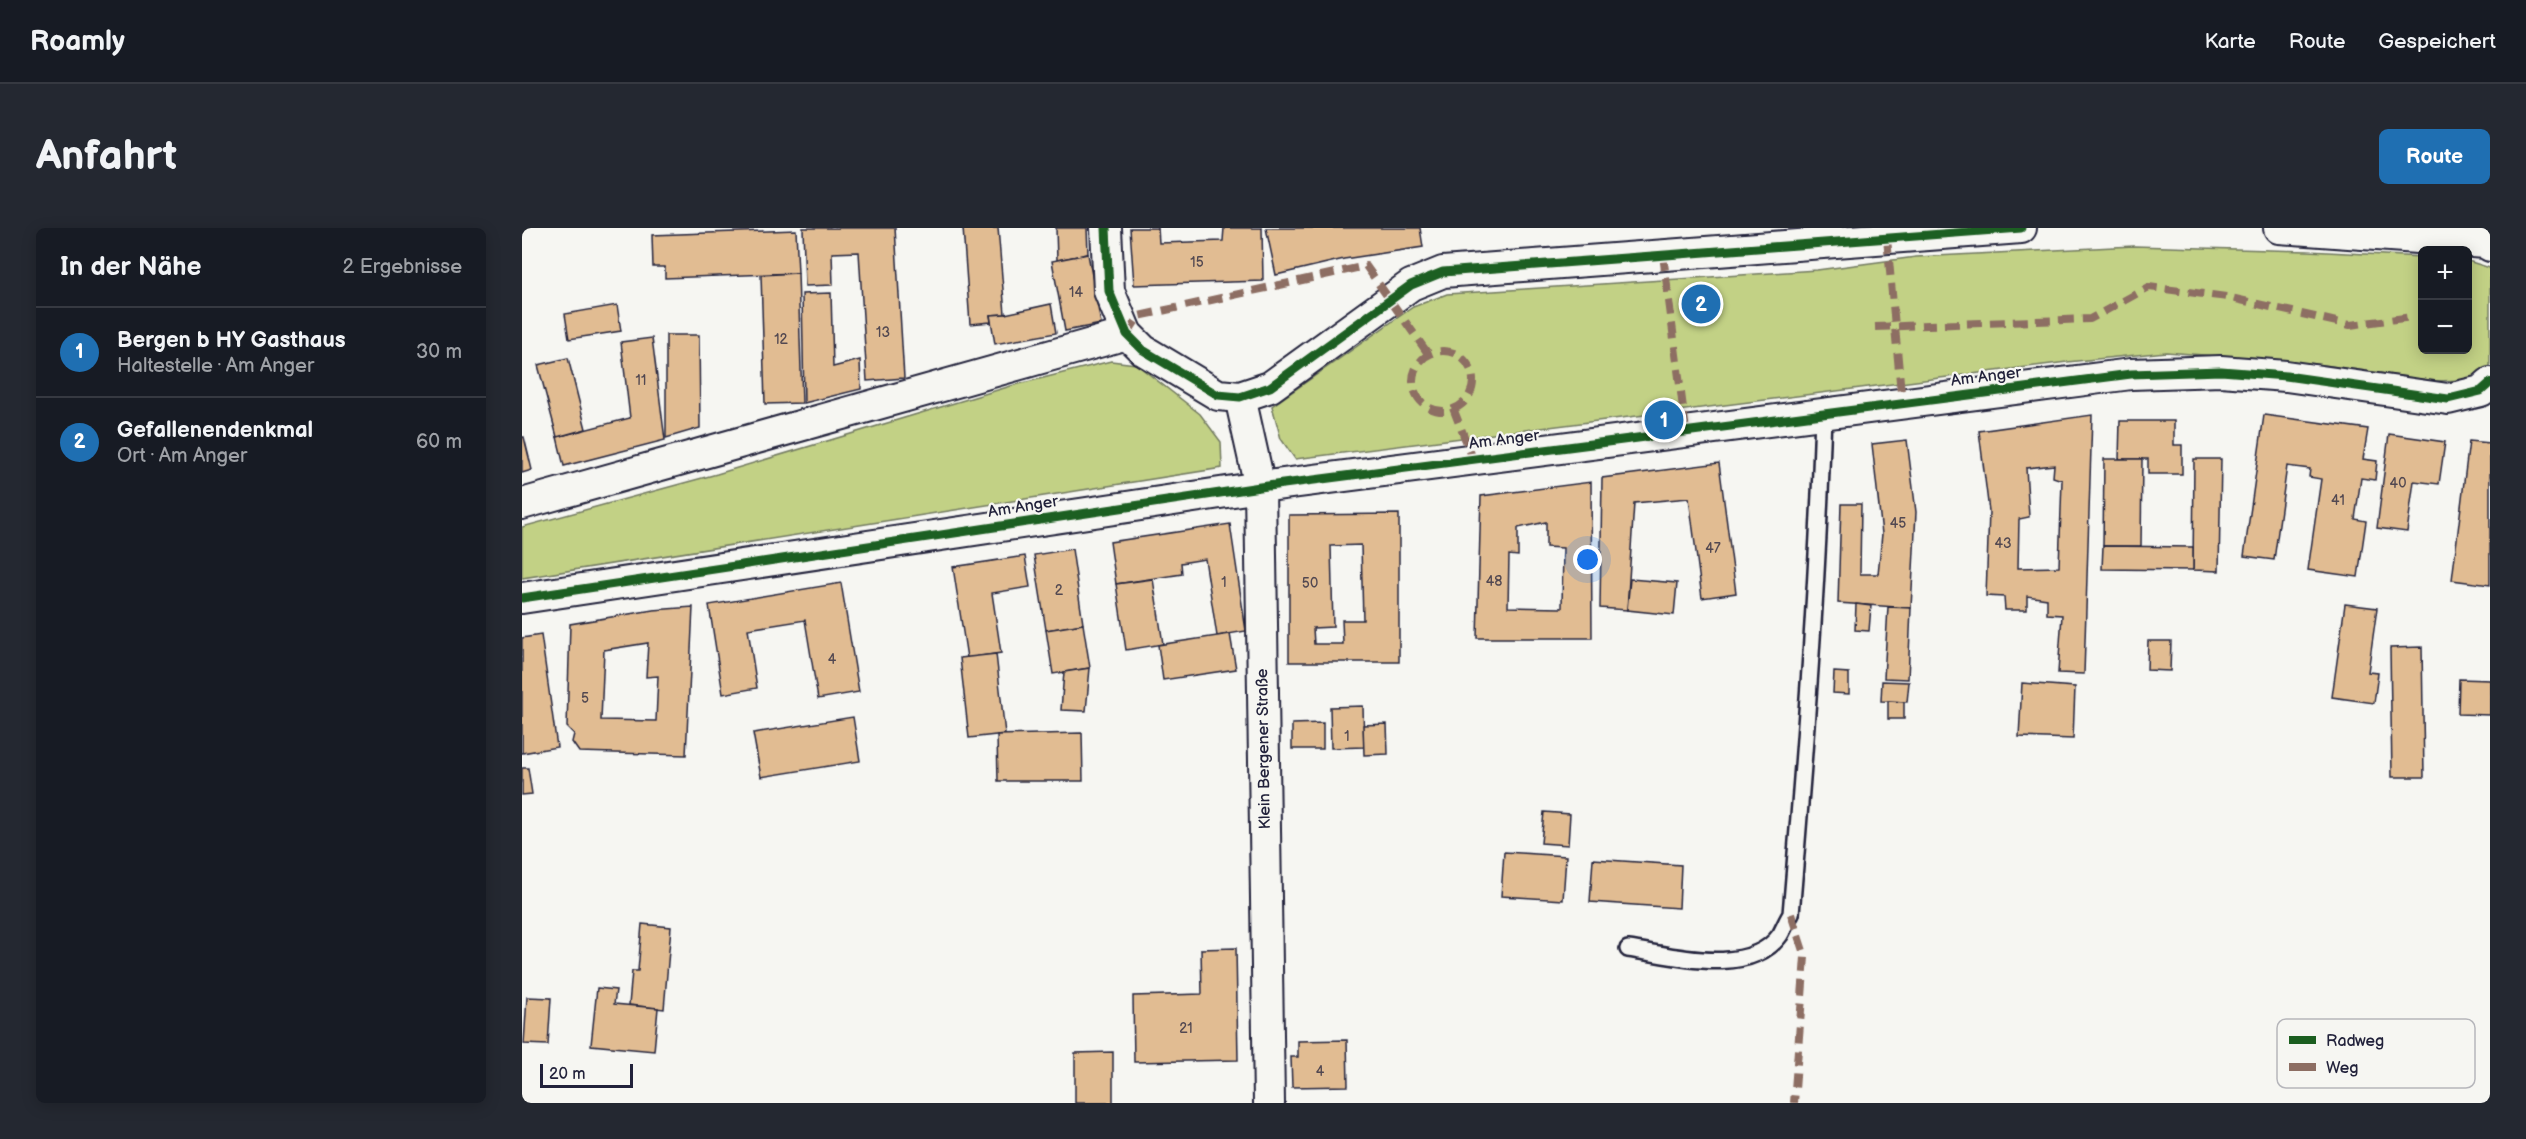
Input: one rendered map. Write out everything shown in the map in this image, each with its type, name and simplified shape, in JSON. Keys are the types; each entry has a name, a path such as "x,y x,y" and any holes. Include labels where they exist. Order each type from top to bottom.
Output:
{"street":[{"path":"1106,228 1109,291 1127,334 1143,350 1218,394 1240,397 1270,387 1411,285 1443,272 2021,228"},
{"path":"2279,228 2486,243 2490,246"},
{"path":"522,504 1127,334"},
{"name":"Am Anger","path":"522,598 1260,487 2131,374 2221,371 2286,376 2448,399 2481,391 2490,383"},
{"name":"Klein Bergener Straße","path":"1240,397 1260,487 1269,1103"}],"lane":[{"path":"1628,949 1721,961 1752,956 1779,936 1791,914 1806,737 1820,511 1823,414"}],"green space":[{"path":"2134,246 2418,257 2418,354 2472,354 2472,262 2490,268 2490,369 2469,380 2434,381 2317,364 2166,352 2067,362 1295,459 1281,439 1272,406 1413,307 1447,294 1817,270 1916,257"},
{"path":"1111,361 1136,364 1200,414 1221,442 1222,468 522,578 522,527 717,474 1011,386"}],"building":[{"path":"803,228 895,228 904,378 867,381 859,252 832,253 833,285 805,286"},
{"path":"963,228 998,228 1005,314 990,315 991,322 970,324"},
{"path":"1056,228 1087,228 1088,254 1057,260"},
{"path":"1130,228 1158,228 1159,243 1223,241 1224,228 1262,228 1263,281 1134,285"},
{"path":"1266,228 1420,228 1423,247 1344,259 1276,275"},
{"path":"796,230 798,273 665,278 665,267 653,267 652,235"},
{"path":"1088,254 1101,324 1065,331 1052,261"},
{"path":"798,273 802,403 765,404 761,275"},
{"path":"831,293 833,367 860,360 861,389 804,403 802,294"},
{"path":"1051,304 1056,333 995,344 990,315"},
{"path":"617,305 621,331 569,339 565,314"},
{"path":"666,335 699,335 700,428 666,438"},
{"path":"652,338 665,440 564,466 557,437 630,418 621,342"},
{"path":"568,358 586,429 557,437 538,365"},
{"path":"2092,415 2084,674 2058,673 2062,615 2047,614 2047,599 2027,596 2027,610 2005,610 2004,597 1986,596 1989,511 1979,431","holes":["2054,465 2053,477 2062,480 2059,567 2018,568 2019,519 2029,517 2026,468"]},
{"path":"2264,415 2368,429 2363,459 2377,461 2375,480 2361,478 2355,519 2366,521 2358,577 2308,570 2321,479 2309,477 2310,469 2287,466 2274,560 2244,556"},
{"path":"2120,421 2174,421 2174,445 2182,445 2182,474 2148,474 2148,459 2119,459"},
{"path":"2389,434 2445,442 2439,484 2414,481 2407,532 2377,528"},
{"path":"522,437 524,437 532,470 522,473"},
{"path":"1907,440 1916,512 1911,608 1838,603 1841,504 1861,504 1860,574 1878,574 1882,534 1872,444"},
{"path":"2469,441 2490,443 2490,585 2452,580"},
{"path":"2104,459 2142,459 2141,546 2103,546"},
{"path":"2194,459 2221,459 2219,571 2193,570"},
{"path":"1719,463 1736,593 1702,598 1689,498 1634,503 1627,610 1600,608 1602,478"},
{"path":"1591,482 1592,638 1477,638 1481,496","holes":["1546,522 1546,547 1563,548 1562,608 1508,607 1509,555 1518,556 1518,528"]},
{"path":"1399,514 1399,662 1289,662 1289,515","holes":["1361,545 1363,620 1342,620 1343,644 1314,644 1313,628 1333,627 1331,546"]},
{"path":"1230,524 1246,631 1217,636 1205,559 1181,563 1182,574 1116,584 1110,542"},
{"path":"2103,546 2193,547 2193,570 2102,569"},
{"path":"1072,549 1083,624 1046,630 1034,555"},
{"path":"1025,556 1030,587 992,593 1001,653 967,658 953,567"},
{"path":"1153,579 1163,644 1126,650 1116,584"},
{"path":"1630,579 1677,583 1674,615 1627,610"},
{"path":"841,583 859,692 818,699 805,620 748,629 757,688 723,694 709,605"},
{"path":"1856,604 1871,606 1869,631 1855,630"},
{"path":"2345,604 2377,608 2368,672 2378,673 2374,703 2332,697"},
{"path":"693,607 686,755 579,752 572,742 574,734 567,727 570,624 653,610","holes":["648,643 646,677 658,676 656,721 601,720 604,650"]},
{"path":"1888,607 1911,608 1908,679 1884,678"},
{"path":"1083,624 1090,668 1053,674 1046,630"},
{"path":"1230,634 1236,669 1163,680 1158,645"},
{"path":"541,635 557,747 522,753 522,638"},
{"path":"2148,641 2171,641 2170,671 2147,670"},
{"path":"2422,647 2424,777 2392,777 2390,648"},
{"path":"996,654 1005,734 969,738 960,658"},
{"path":"1090,668 1086,711 1061,710 1064,672"},
{"path":"1834,672 1849,673 1849,694 1833,693"},
{"path":"2459,679 2490,680 2490,715 2458,714"},
{"path":"1882,681 1909,682 1907,702 1881,701"},
{"path":"2022,683 2075,687 2073,739 2019,737"},
{"path":"1888,701 1904,702 1904,719 1888,719"},
{"path":"1363,706 1364,747 1331,748 1330,707"},
{"path":"853,717 860,761 761,777 753,733"},
{"path":"1323,723 1323,749 1292,749 1292,724"},
{"path":"1387,724 1388,754 1364,755 1363,725"},
{"path":"1082,733 1083,781 998,781 997,735"},
{"path":"522,768 528,768 532,794 522,795"},
{"path":"1544,812 1570,814 1568,845 1541,843"},
{"path":"1504,852 1566,856 1563,900 1501,896"},
{"path":"1593,859 1681,865 1679,908 1590,902"},
{"path":"642,924 671,927 664,1009 629,1005 632,971 638,971"},
{"path":"1236,948 1238,1060 1134,1062 1133,996 1202,994 1201,949"},
{"path":"597,988 616,990 614,1004 658,1008 654,1051 591,1045"},
{"path":"527,997 551,998 548,1045 524,1044"},
{"path":"1347,1040 1348,1086 1292,1087 1291,1057 1298,1057 1298,1041"},
{"path":"1113,1052 1113,1103 1075,1103 1075,1053"}],"marked path":[{"path":"1887,238 1902,404"},
{"path":"1663,255 1686,431"},
{"path":"1127,334 1139,316 1366,266 1429,355"},
{"path":"1875,327 2090,319 2149,287 2227,297 2350,325 2412,317"},
{"path":"1443,351 1464,360 1473,381 1464,402 1443,411 1422,402 1413,381 1422,360 1443,351"},
{"path":"1453,408 1473,459"},
{"path":"1791,914 1805,957 1794,1103"}],"cycle path":[{"path":"1106,228 1109,291 1127,334 1143,350 1218,395 1240,397 1270,387 1411,285 1443,272 2021,228"},
{"path":"522,598 1260,487 2131,374 2221,371 2286,376 2448,399 2481,391 2490,383"}],"place":[{"name":"Gefallenendenkmal","path":"1701,304"},
{"name":"Bergen b HY Gasthaus","path":"1664,420"}]}
